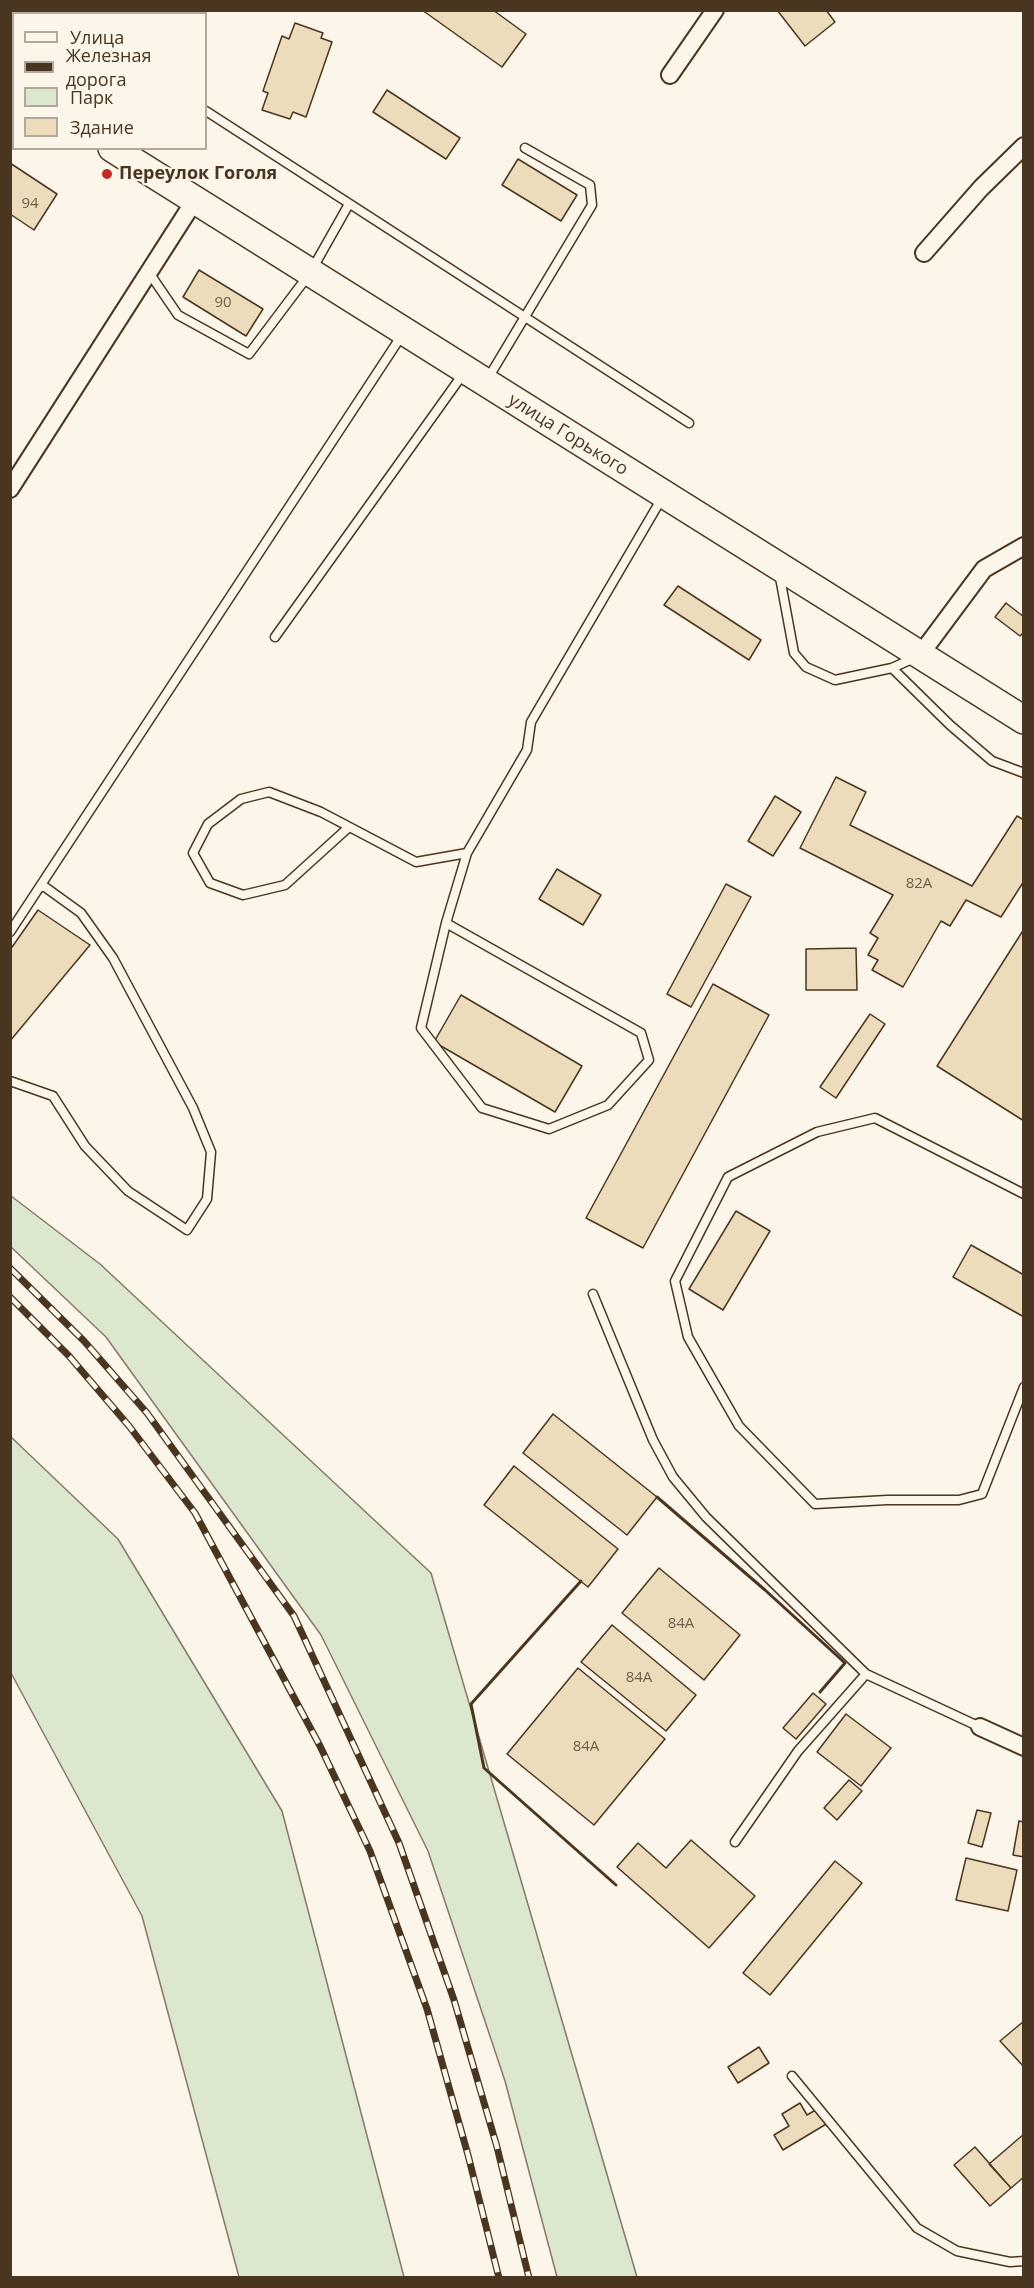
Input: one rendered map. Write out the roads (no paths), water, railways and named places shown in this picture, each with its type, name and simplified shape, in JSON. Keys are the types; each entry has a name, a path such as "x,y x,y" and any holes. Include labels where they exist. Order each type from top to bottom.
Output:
{"main road":[{"name":"улица Горького","path":"115,150 1023,720"}],"street":[{"path":"670,75 715,10"},
{"path":"924,253 981,188 1023,146"},
{"path":"10,489 150,274 195,200"},
{"path":"920,655 984,569 1023,546"},
{"path":"980,1727 1023,1747"}],"lane":[{"path":"207,112 689,423"},
{"path":"275,637 525,317 592,205 590,184 525,148"},
{"path":"150,274 178,315 249,354 310,273 349,204"},
{"path":"10,932 404,332"},
{"path":"446,923 641,1033 649,1060 608,1105 549,1129 482,1108 421,1028 446,923 467,853 528,750 531,722 664,495"},
{"path":"778,566 794,653 806,667 835,680 892,668 920,655"},
{"path":"892,668 950,725 992,760 1023,773"},
{"path":"349,827 285,885 243,895 210,882 194,854 208,825 241,799 268,792 321,812 416,862 467,853"},
{"path":"10,1082 53,1096 85,1146 128,1191 187,1230 207,1199 211,1152 193,1108 113,958 81,913 45,887 40,887"},
{"path":"1023,1194 875,1118 817,1132 728,1177 675,1281 688,1337 740,1426 815,1504 887,1500 959,1500 982,1494 1023,1387"},
{"path":"593,1294 616,1354 673,1477 706,1517 866,1674 980,1727"},
{"path":"735,1842 798,1751 866,1674"},
{"path":"792,2076 917,2229 957,2251 1010,2262 1023,2261"}],"railway":[{"path":"10,1268 84,1341 147,1413 294,1616 399,1843 454,2000 497,2147 529,2278"},
{"path":"10,1297 69,1356 129,1426 195,1513 320,1746 370,1851 427,2009 468,2155 499,2278"}],"place":[{"name":"Переулок Гоголя","path":"107,174"}]}
